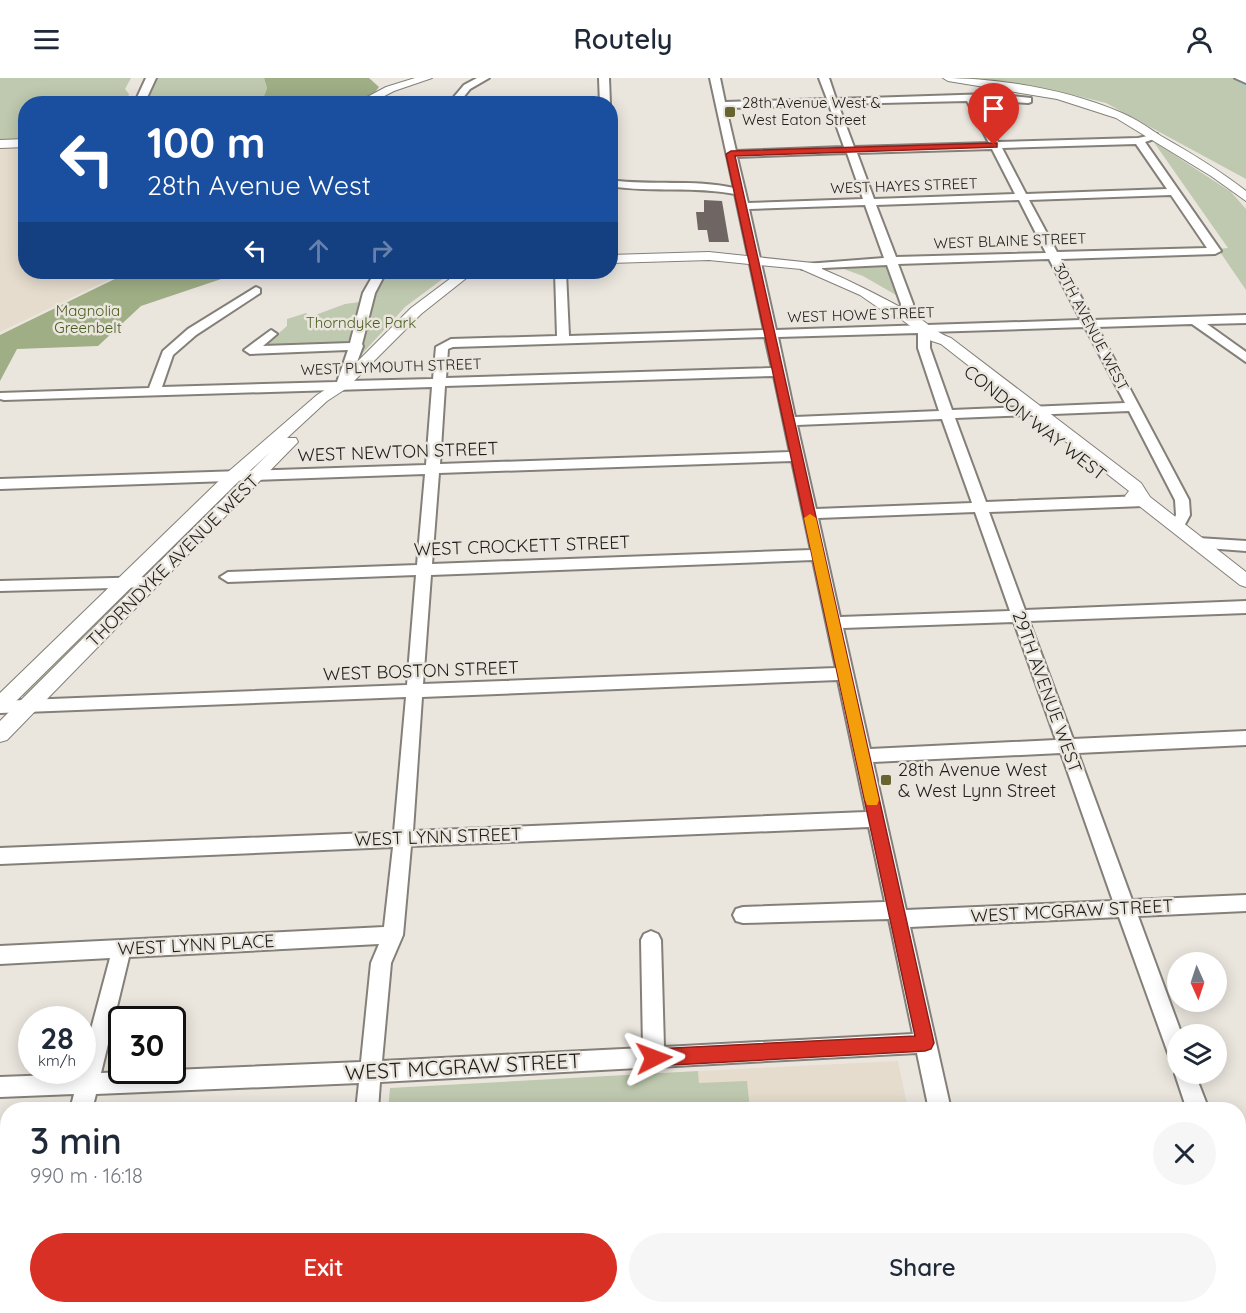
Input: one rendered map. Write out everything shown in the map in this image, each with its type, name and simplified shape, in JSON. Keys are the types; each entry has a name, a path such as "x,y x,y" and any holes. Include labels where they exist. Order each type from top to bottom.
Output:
{"main road":[{"path":"375,96 427,78"},
{"path":"948,78 1091,104 1120,116 1154,136 1230,183 1246,197"},
{"path":"0,144 18,144"},
{"path":"0,150 18,150"},
{"path":"0,156 18,156"},
{"path":"618,259 709,256 754,260"},
{"name":"CONDON WAY WEST","path":"754,260 806,267 857,288 891,310 906,316 929,333 935,346 1028,411 1122,492 1144,501 1246,581"},
{"name":"THORNDYKE AVENUE WEST","path":"0,734 329,403 342,385 416,311 458,279"},
{"name":"THORNDYKE AVENUE WEST","path":"0,706 234,476 322,398 342,385"}],"street":[{"path":"143,96 152,78"},
{"path":"459,96 467,87 483,78"},
{"path":"604,78 605,96"},
{"path":"715,78 938,1102"},
{"path":"824,78 907,304 906,316"},
{"path":"720,105 970,98 1028,100"},
{"name":"30TH AVENUE WEST","path":"970,98 1182,500 1183,515 1177,527"},
{"path":"731,154 1139,141 1154,136"},
{"path":"1139,141 1174,192"},
{"path":"618,184 635,187 720,186 739,192"},
{"name":"WEST HAYES STREET","path":"742,206 1174,192"},
{"name":"WEST BLAINE STREET","path":"806,267 890,261 1215,251 1174,192"},
{"path":"342,385 357,346 370,289 376,279"},
{"path":"560,279 563,339"},
{"path":"154,391 167,354 192,332 256,291"},
{"name":"WEST HOWE STREET","path":"437,382 442,347 451,343 758,332 770,334 929,333 1246,319"},
{"path":"1195,321 1246,358"},
{"name":"29TH AVENUE WEST","path":"929,333 924,348 947,415 1167,1024"},
{"path":"271,334 250,350 357,346"},
{"name":"WEST PLYMOUTH STREET","path":"4,396 779,372"},
{"path":"368,1102 381,963 393,935 403,838 437,382"},
{"path":"789,421 1133,407"},
{"name":"WEST NEWTON STREET","path":"0,484 797,456"},
{"path":"810,514 1144,501"},
{"path":"1198,543 1246,546"},
{"name":"WEST CROCKETT STREET","path":"228,577 819,555"},
{"path":"0,586 152,582"},
{"path":"833,623 1245,609"},
{"name":"WEST BOSTON STREET","path":"0,706 844,674"},
{"path":"862,756 1066,744 1246,738"},
{"name":"WEST LYNN STREET","path":"0,856 876,819"},
{"name":"WEST MCGRAW STREET","path":"897,914 1246,903"},
{"path":"743,915 897,914"},
{"name":"WEST LYNN PLACE","path":"0,955 393,935"},
{"path":"651,940 654,1058"},
{"path":"96,1049 122,948"},
{"name":"WEST MCGRAW STREET","path":"96,1084 371,1072 925,1043"},
{"path":"83,1102 87,1084"},
{"name":"WEST MCGRAW STREET","path":"0,1087 87,1084"},
{"path":"1189,1084 1195,1102"}],"shaded area":[{"path":"0,141 18,141 18,279 110,279 0,332"},
{"path":"898,1061 906,1102 700,1102 698,1071"}],"green space":[{"path":"0,78 131,78 125,89 128,96 18,96 18,141 0,141"},
{"path":"151,78 264,78 267,88 264,96 143,96"},
{"path":"264,78 369,78 379,87 375,92 384,96 264,96 267,88"},
{"path":"971,78 1246,78 1246,179 1106,103"},
{"path":"1153,141 1231,192 1246,209 1246,290 1218,249 1228,248"},
{"path":"885,265 896,295 863,276 838,267"},
{"name":"Magnolia Greenbelt","path":"115,279 221,279 141,306 98,346 17,349 0,381 0,335"},
{"name":"Thorndyke Park","path":"383,279 443,279 405,307 360,356 365,344 263,347 287,326 287,319 306,313 310,317 345,304 374,300"},
{"path":"128,590 130,593 26,696 19,696"},
{"path":"698,1071 699,1083 747,1081 749,1102 389,1102 390,1088"}],"building":[{"path":"704,200 722,201 729,242 709,242 707,230 698,230 696,212 704,212"}],"waterway":[{"path":"1236,78 1246,86"}],"slow traffic":[{"path":"810,518 872,800"}],"place":[{"name":"28th Avenue West & West Eaton Street","path":"730,112"},
{"name":"28th Avenue West & West Lynn Street","path":"886,780"}],"route":[{"path":"654,1058 925,1043 731,154 994,145"}]}
